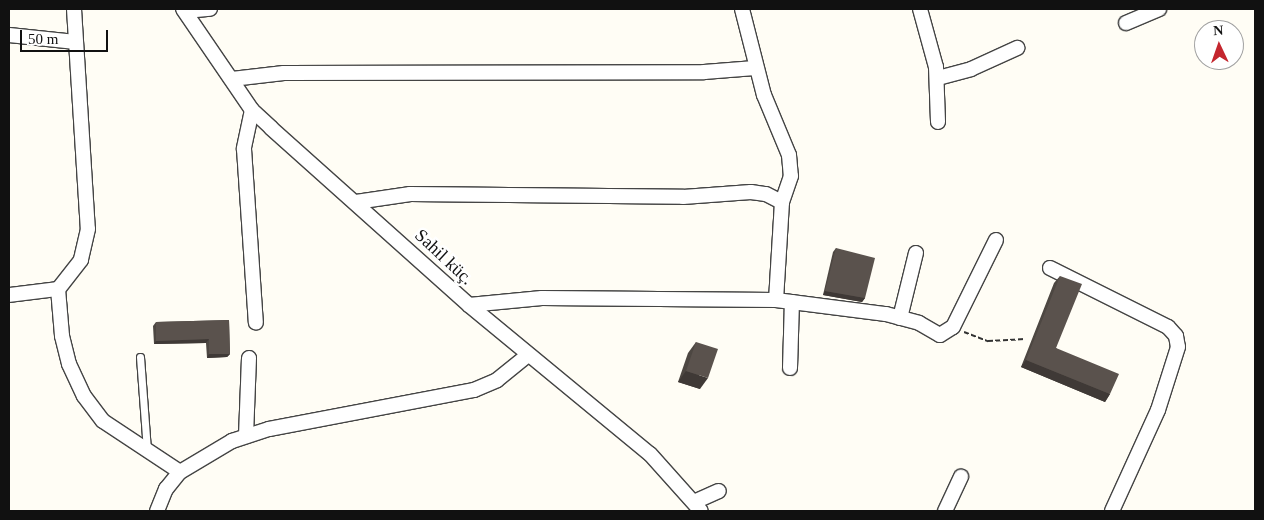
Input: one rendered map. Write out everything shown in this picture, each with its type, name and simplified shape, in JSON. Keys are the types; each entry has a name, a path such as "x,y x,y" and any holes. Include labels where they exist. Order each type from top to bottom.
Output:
{"street":[{"path":"74,9 88,230 81,260 61,281 58,288 65,346 84,396 104,421 180,472"},
{"path":"184,10 210,9"},
{"path":"742,9 755,68 789,155 791,176 782,202 776,300"},
{"path":"920,9 938,78 938,122"},
{"path":"1126,23 1159,9"},
{"name":"Sahil küç.","path":"184,10 252,110 469,305 650,454 698,506"},
{"path":"9,35 76,42"},
{"path":"938,78 971,69 1017,48"},
{"path":"232,79 284,73 704,72 755,68"},
{"path":"252,110 244,149 256,323"},
{"path":"356,202 410,194 683,197 751,192 766,194 782,202"},
{"path":"469,305 533,298 776,300 900,318 919,323 940,335 953,327 996,240"},
{"path":"900,318 916,253"},
{"path":"1050,268 1161,323 1176,336 1178,347 1158,410 1112,511"},
{"path":"9,295 58,288"},
{"path":"790,368 792,302"},
{"path":"157,511 166,489 180,472 232,441 246,436 474,390 497,380 528,355"},
{"path":"246,436 249,358"},
{"path":"945,511 961,477"},
{"path":"698,506 719,491"}],"lane":[{"path":"140,357 147,451"}],"path":[{"path":"953,327 988,341 1025,339"}],"building":[{"path":"836,248 875,258 865,298 825,291"},
{"path":"1060,276 1082,284 1056,348 1119,374 1110,394 1026,360"},
{"path":"229,320 230,354 209,354 209,339 156,341 156,322"},
{"path":"696,342 718,349 708,378 686,371"}]}
